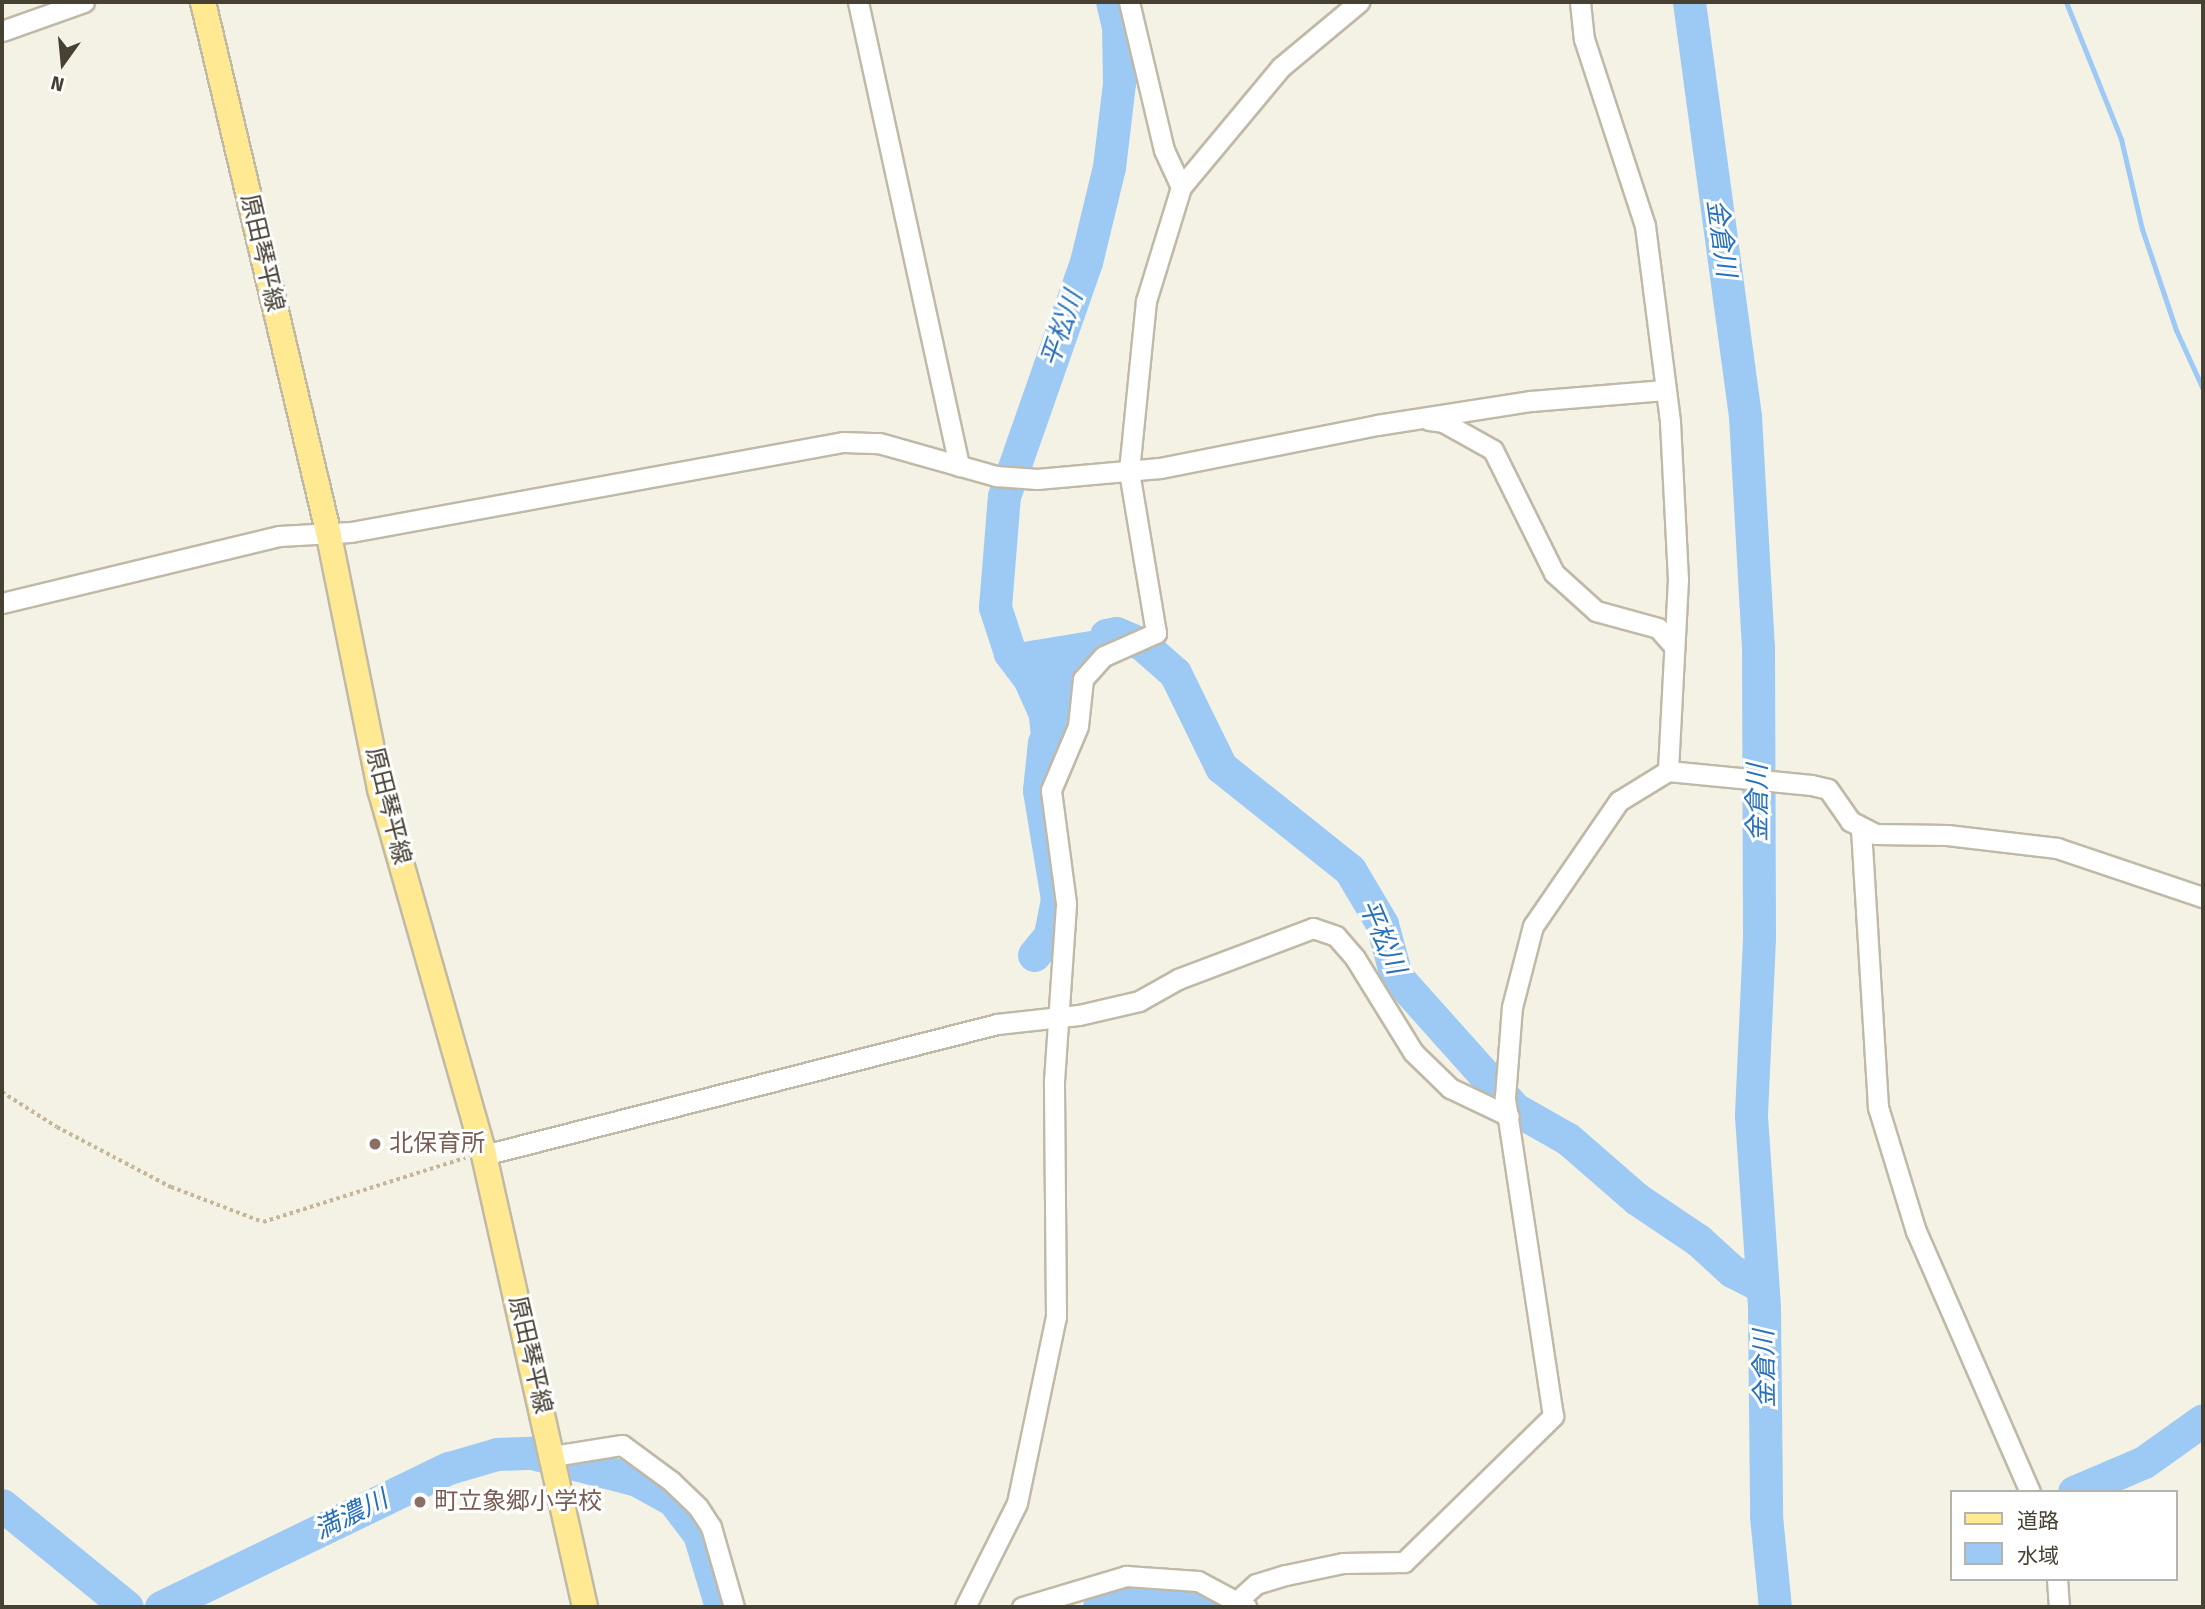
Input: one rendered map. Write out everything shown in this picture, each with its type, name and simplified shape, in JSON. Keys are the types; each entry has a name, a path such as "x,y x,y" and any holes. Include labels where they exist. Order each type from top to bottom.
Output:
{"main road":[{"name":"原田琴平線","path":"202,2 328,531 380,789 484,1155 585,1607"}],"street":[{"path":"2,31 84,2"},
{"path":"858,2 959,466"},
{"path":"1129,2 1164,150 1181,187"},
{"path":"965,1607 1017,1503 1056,1317 1056,1018 1066,903 1051,790 1078,726 1083,679 1104,656 1156,633 1129,471 1146,301 1181,187 1281,67 1359,2"},
{"path":"1580,2 1584,40 1645,226 1665,390 1678,579 1668,771"},
{"path":"2,603 279,536 364,530 843,442 879,443 959,466 1037,480 1129,471 1531,401 1665,390"},
{"path":"1424,419 1443,422 1493,450 1554,573 1579,596 1596,611 1658,628 1673,645"},
{"path":"1022,1607 1126,1576 1198,1581 1241,1605 1256,1584 1286,1574 1343,1563 1404,1562 1549,1424 1553,1416 1506,1097 1511,1007 1533,926 1619,801 1668,771 1828,789 1850,821 1861,829 2057,848 2203,897"},
{"path":"1861,829 1878,1107 1916,1231 2029,1490"},
{"path":"484,1155 997,1024 1056,1018 1139,1001 1178,979 1313,928 1336,936 1355,958 1413,1052 1450,1088 1509,1116"},
{"path":"553,1456 622,1445 671,1480 698,1507 711,1527 734,1607"},
{"path":"2057,1581 2059,1607"}],"path":[{"path":"2,1092 57,1127 172,1187 263,1222 445,1161 484,1155"}],"water":[{"path":"1121,626 1142,626 1142,631 1095,655 1069,739 1041,787 1036,784 1029,718 999,651 1017,643"}],"waterway":[{"name":"平松川","path":"1034,685 1010,653 995,607 1004,496 1086,262 1109,167 1119,83 1118,27 1112,2"},
{"name":"金倉川","path":"1689,2 1745,416 1758,648 1759,938 1751,1116 1764,1309 1766,1516 1775,1607"},
{"path":"2066,2 2121,139 2142,229 2176,330 2203,389"},
{"name":"平松川","path":"1106,635 1116,633 1142,644 1175,673 1221,767 1350,870 1382,924 1396,976 1515,1109 1568,1139 1637,1199 1698,1240 1732,1271 1761,1286"},
{"name":"平松川","path":"1034,955 1050,935 1057,899 1039,790 1044,742"},
{"path":"2079,1490 2144,1462 2203,1420"},
{"name":"満濃川","path":"161,1607 449,1468 497,1454 532,1453 637,1480 673,1500 699,1534 721,1607"},
{"name":"満濃川","path":"2,1505 127,1607"},
{"name":"満濃川","path":"1099,1607 1125,1599 1160,1598 1203,1607"}],"place":[{"name":"北保育所","path":"375,1144"},
{"name":"町立象郷小学校","path":"420,1502"}]}
